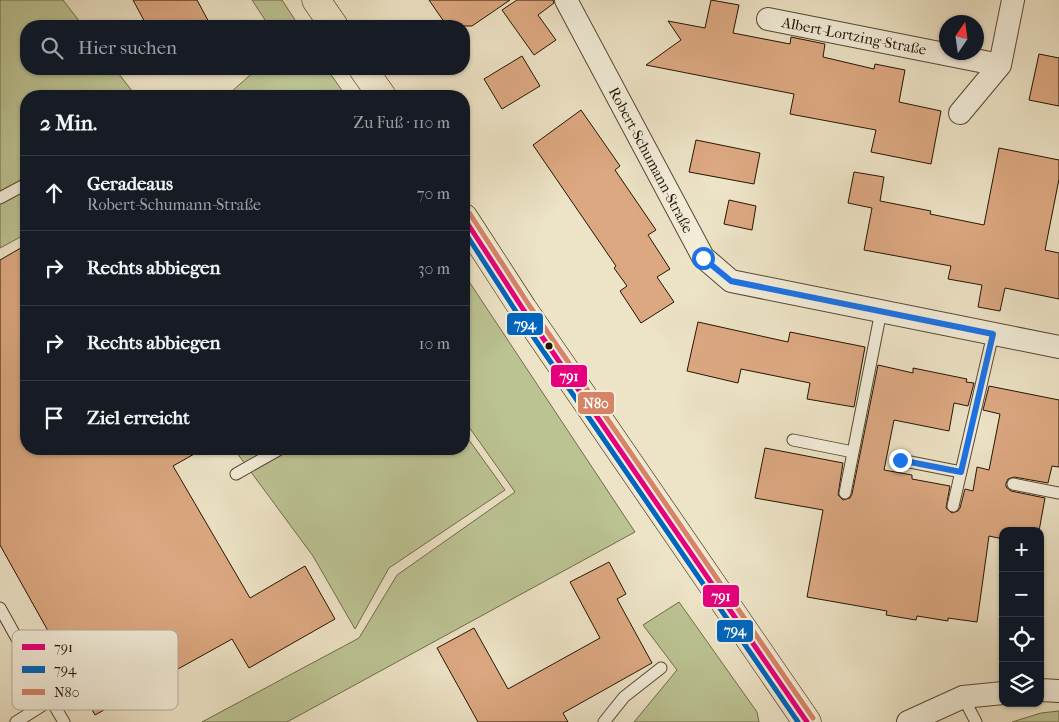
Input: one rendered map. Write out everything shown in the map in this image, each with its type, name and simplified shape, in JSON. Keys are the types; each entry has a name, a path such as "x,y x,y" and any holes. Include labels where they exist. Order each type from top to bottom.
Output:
{"main road":[{"path":"316,0 330,20"},
{"path":"367,75 378,90"},
{"path":"470,227 523,308 806,722"}],"street":[{"name":"Robert-Schumann-Straße","path":"566,0 703,258 731,281 1059,347"},
{"path":"960,113 1000,65 1013,0"},
{"name":"Albert-Lortzing-Straße","path":"768,19 1000,65"},
{"path":"908,722 963,697 999,690"},
{"path":"1044,690 1059,691"}],"lane":[{"path":"0,198 20,187"},
{"path":"845,493 881,311"},
{"path":"953,506 993,334"},
{"path":"793,440 853,452"},
{"path":"236,474 269,455"},
{"path":"900,460 961,472"},
{"path":"1013,484 1059,492"},
{"path":"0,608 12,630"},
{"path":"604,722 624,697 661,668"},
{"path":"963,697 976,722"},
{"path":"16,722 35,710"},
{"path":"57,710 64,722"}],"green space":[{"path":"0,0 63,0 78,20 20,20 20,75 120,75 131,90 20,90 20,237 0,248"},
{"path":"252,0 282,0 295,20 265,20"},
{"path":"250,75 331,75 342,90 233,90"},
{"path":"470,283 635,532 287,722 202,722 359,638 397,575 515,492 470,428"},
{"path":"470,441 505,490 389,568 355,629 313,556 238,455 470,455"},
{"path":"679,602 757,712 759,722 634,722 677,670 643,625"},
{"path":"1059,711 1059,722 1012,722 1041,713"}],"building":[{"path":"133,0 197,0 208,20 144,20"},
{"path":"429,0 510,0 472,26 470,26 470,20 443,20"},
{"path":"517,0 553,0 554,3 538,15 556,40 534,55 502,10"},
{"path":"711,0 739,5 733,33 790,44 791,37 825,44 823,57 874,69 875,64 905,70 899,102 941,111 931,164 871,152 876,130 790,114 794,94 646,65 681,40 668,21 705,28"},
{"path":"1039,54 1059,58 1059,106 1029,100"},
{"path":"522,56 540,86 502,109 484,79"},
{"path":"581,110 620,166 615,170 656,230 648,235 670,269 657,277 674,302 641,323 620,291 627,286 614,268 616,266 533,145"},
{"path":"696,140 760,153 754,184 689,172"},
{"path":"999,148 1059,160 1059,179 1045,250 1059,253 1059,299 1005,288 1000,311 978,307 982,285 948,279 951,266 864,250 872,208 848,203 854,172 884,177 880,201 931,211 930,214 984,225"},
{"path":"729,200 756,206 752,230 724,224"},
{"path":"20,248 20,455 192,455 173,466 250,598 305,566 335,619 249,668 232,639 178,669 178,630 48,630 0,545 0,260"},
{"path":"698,322 788,342 790,332 865,347 854,407 807,399 810,383 741,369 738,383 687,371"},
{"path":"878,365 913,373 913,368 967,379 966,382 974,383 968,406 954,403 949,431 894,420 884,470 912,475 912,479 950,486 946,508 952,513 960,508 965,489 973,491 977,467 989,470 1000,414 983,410 989,386 1059,400 1059,467 1052,466 1048,483 1014,477 1008,479 1006,483 1006,487 1011,491 1045,498 1040,527 999,527 999,538 989,536 977,622 948,618 948,621 917,616 916,620 886,615 887,611 807,597 823,510 755,498 765,448 843,463 838,495 843,500 850,498"},
{"path":"609,562 626,594 617,599 652,663 563,713 568,722 478,722 437,648 474,628 508,689 600,638 570,582"},
{"path":"92,710 104,710 95,715"}],"transit line":[{"name":"N80","path":"470,214 529,305 813,718"},
{"name":"791","path":"470,227 523,309 807,722"},
{"name":"794","path":"470,240 517,313 798,722"}],"route":[{"path":"703,258 731,281 993,334 961,472 900,460"}]}
